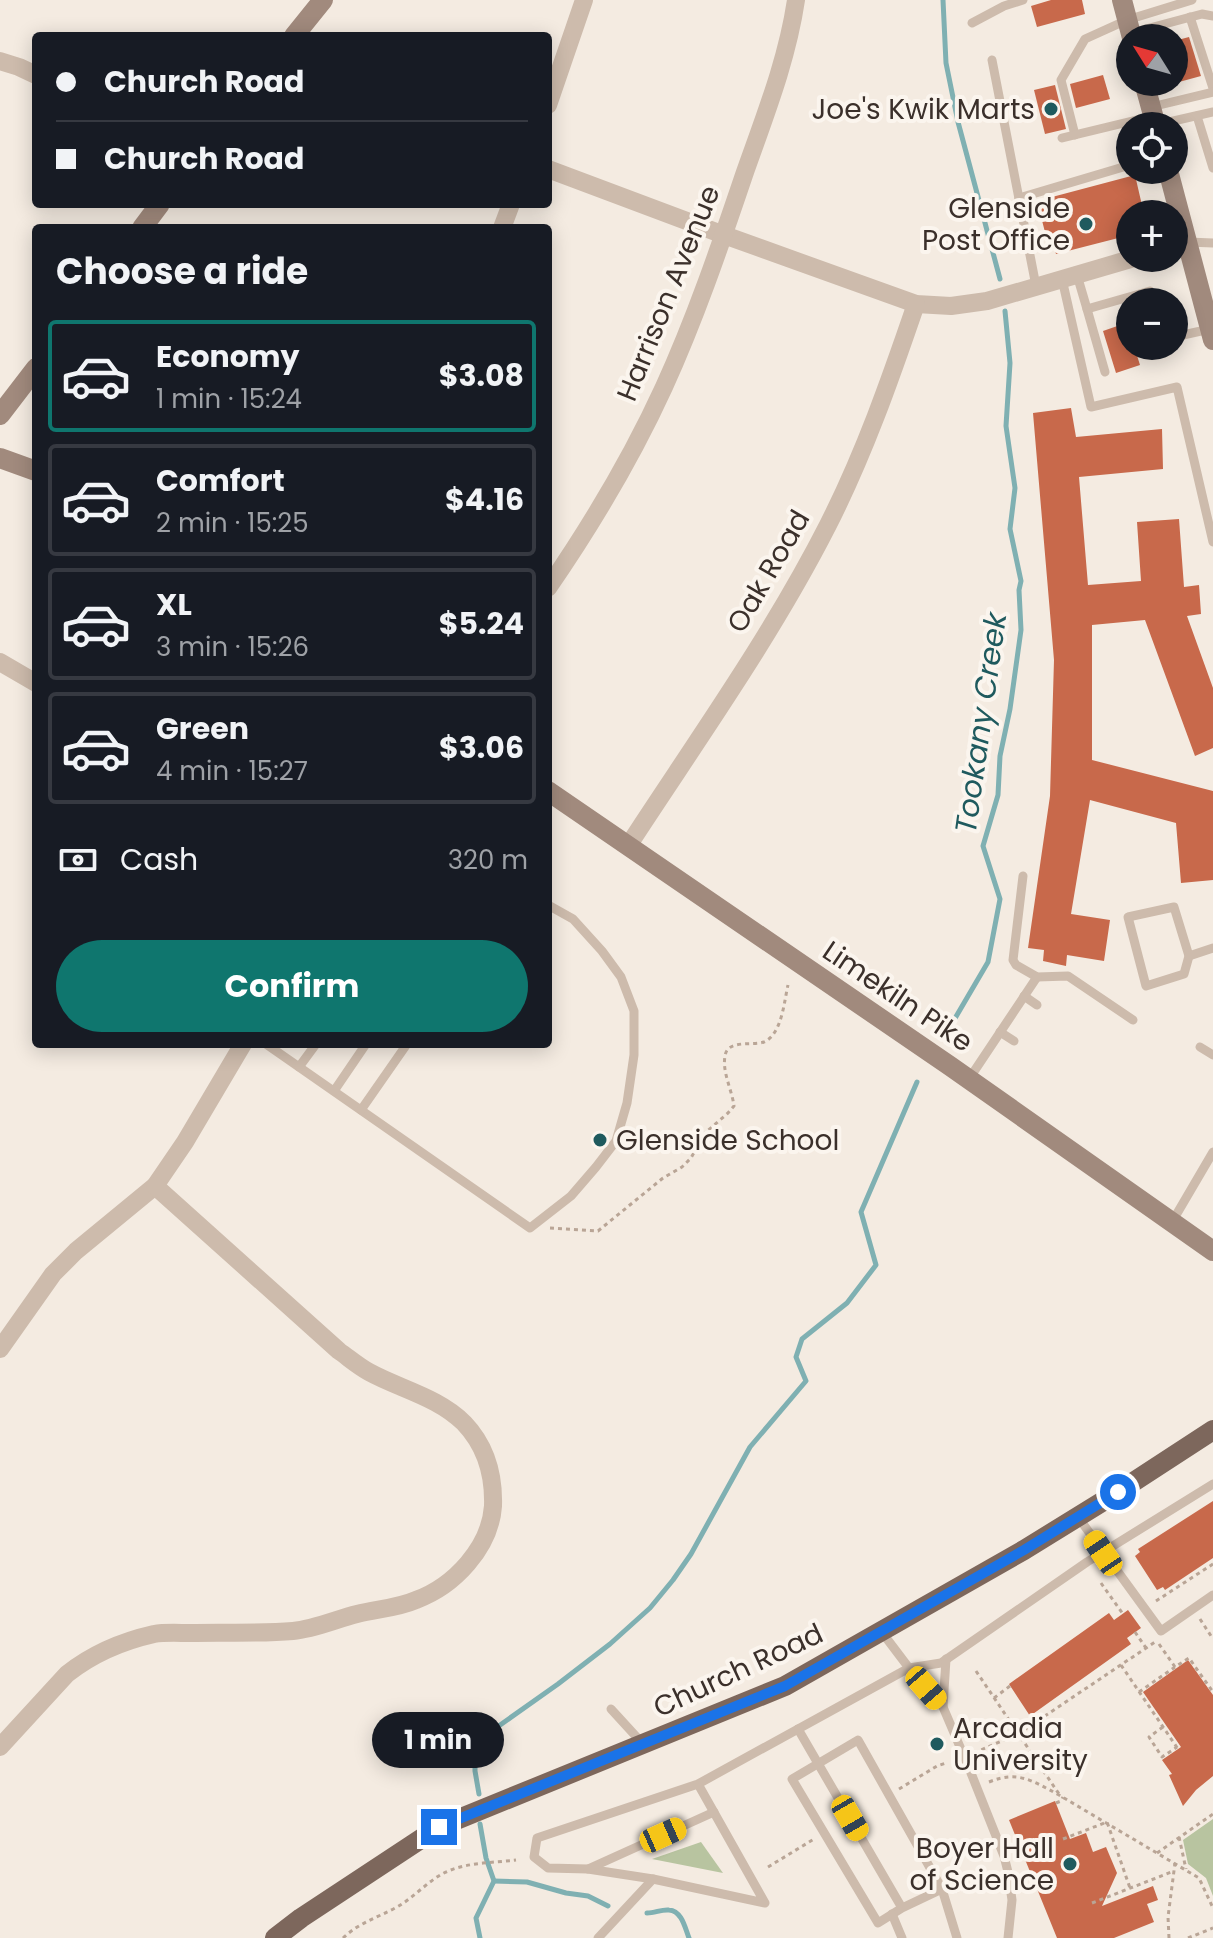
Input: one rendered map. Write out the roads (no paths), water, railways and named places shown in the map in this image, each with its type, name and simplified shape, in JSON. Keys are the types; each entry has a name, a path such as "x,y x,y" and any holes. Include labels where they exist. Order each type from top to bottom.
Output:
{"main road":[{"path":"297,32 323,0"},
{"path":"1188,264 1212,334"},
{"path":"0,415 32,373"},
{"path":"0,458 32,470"},
{"name":"Limekiln Pike","path":"552,794 969,1079 1213,1251"},
{"name":"Church Road","path":"275,1938 439,1827 785,1686 1024,1550 1213,1430"}],"street":[{"path":"552,93 584,0"},
{"name":"Harrison Avenue","path":"552,582 601,506 658,400 724,235 785,58 796,0"},
{"path":"0,61 32,73"},
{"path":"552,170 916,304 951,306 987,301 1116,263"},
{"name":"Oak Road","path":"628,846 769,630 822,537 883,401 916,304"},
{"path":"0,662 32,681"},
{"path":"0,1349 53,1274 155,1186 241,1048"},
{"path":"0,1747 67,1674 111,1649 156,1634 296,1631 360,1613 404,1605 430,1594 453,1578 474,1555 489,1526 493,1494 489,1466 475,1436 465,1424 440,1404 368,1372 339,1351 155,1186"}],"lane":[{"path":"972,23 1023,0"},
{"path":"1075,135 1061,80 1085,39 1192,0"},
{"path":"1128,23 1202,14 1213,16"},
{"path":"1167,112 1213,90 1190,17"},
{"path":"992,60 1036,286"},
{"path":"1188,116 1213,112"},
{"path":"1197,116 1213,168"},
{"path":"1062,138 1116,126"},
{"path":"1019,198 1116,169"},
{"path":"1188,244 1213,243"},
{"path":"1069,277 1087,309 1105,372"},
{"path":"1069,277 1091,407 1177,387 1213,542"},
{"path":"1087,309 1116,301"},
{"path":"1188,336 1212,334"},
{"path":"1023,876 1013,960 1016,965 1037,977 1068,976 1133,1020"},
{"path":"272,1048 530,1228 571,1196 616,1141 627,1103 634,1055 634,1011 621,977 573,919 552,907"},
{"path":"1174,907 1189,956 1184,974 1146,986 1128,917 1174,907"},
{"path":"1189,956 1213,948"},
{"path":"969,1079 1037,977"},
{"path":"1024,996 1037,1005"},
{"path":"1000,1032 1014,1041"},
{"path":"1200,1047 1213,1055"},
{"path":"299,1067 313,1048"},
{"path":"334,1091 363,1048"},
{"path":"361,1110 404,1048"},
{"path":"1172,1222 1213,1152"},
{"path":"698,1784 765,1903 653,1879 588,1869 548,1868 534,1857 537,1838 698,1784 909,1668 941,1663 1103,1553 1213,1484"},
{"path":"1078,1517 1161,1631 1213,1595"},
{"path":"881,1631 943,1707 965,1756 1008,1872 1012,1900 1008,1938"},
{"path":"943,1707 946,1659"},
{"path":"611,1709 643,1744"},
{"path":"798,1729 902,1908"},
{"path":"942,1889 878,1923 792,1779 858,1740 942,1889 957,1938"},
{"path":"588,1869 714,1812"},
{"path":"598,1938 653,1879"},
{"path":"892,1914 902,1938"}],"waterway":[{"name":"Tookany Creek","path":"943,0 946,63 958,122 1000,279"},
{"name":"Tookany Creek","path":"947,1032 988,962 1000,899 983,846 998,795 1000,756 1021,630 1021,581 1010,529 1015,488 1006,426 1010,363 1005,311"},
{"name":"Tookany Creek","path":"479,1794 475,1752 486,1735 610,1644 650,1608 691,1554 750,1447 806,1381 796,1357 802,1339 847,1303 876,1265 861,1212 917,1082"},
{"name":"Tookany Creek","path":"480,1824 494,1881 476,1918 480,1938"},
{"path":"494,1881 527,1882 588,1896 608,1906"},
{"path":"647,1913 666,1910 677,1913 689,1938"}],"place":[{"name":"Joe's Kwik Marts","path":"1051,109"},
{"name":"Glenside Post Office","path":"1086,224"},
{"name":"Glenside School","path":"600,1140"},
{"name":"Arcadia University","path":"937,1744"},
{"name":"Boyer Hall of Science","path":"1070,1864"}]}
